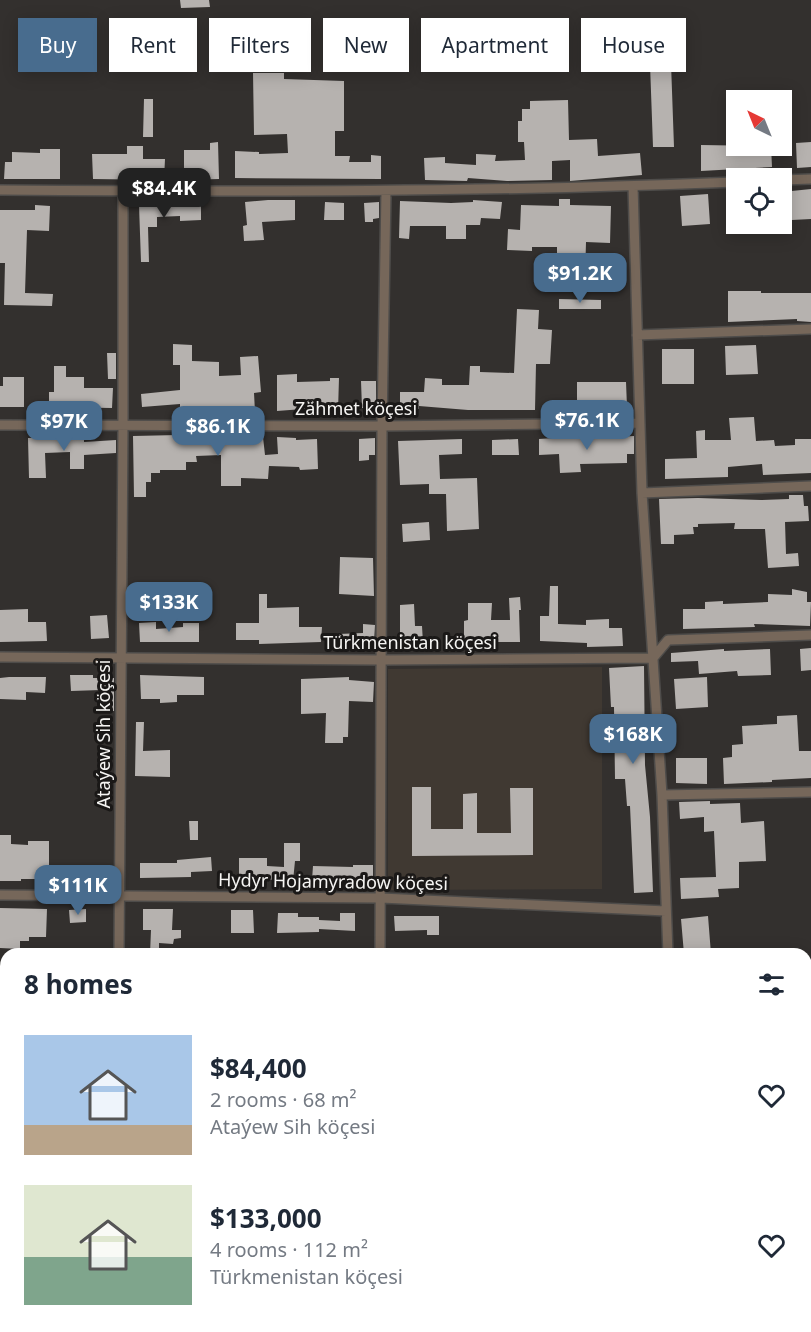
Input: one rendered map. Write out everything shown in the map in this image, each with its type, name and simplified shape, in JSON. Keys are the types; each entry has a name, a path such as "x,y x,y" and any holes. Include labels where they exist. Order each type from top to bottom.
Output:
{"street":[{"path":"792,180 811,179"},
{"path":"0,190 386,191 726,182"},
{"path":"633,186 642,493 662,795 668,948"},
{"name":"Ataýew Sih köçesi","path":"118,948 123,191"},
{"path":"380,948 382,426 386,191"},
{"path":"637,335 811,329"},
{"name":"Zähmet köçesi","path":"0,425 382,426 640,423"},
{"path":"642,493 811,486"},
{"path":"653,658 668,640 811,635"},
{"name":"Türkmenistan köçesi","path":"0,657 382,660 653,658"},
{"path":"662,795 811,792"},
{"name":"Hydyr Hojamyradow köçesi","path":"0,895 381,898 666,910"}],"shaded area":[{"path":"602,667 602,889 388,890 388,669"}],"building":[{"path":"180,0 209,0 210,7 181,8"},
{"path":"650,72 671,72 674,147 653,147"},
{"path":"253,73 284,73 284,79 344,81 344,131 335,131 335,156 350,156 349,162 371,162 371,155 381,156 381,179 235,178 235,151 259,152 259,154 288,153 287,134 254,135"},
{"path":"144,99 153,99 153,137 143,137"},
{"path":"568,100 569,140 597,139 598,156 640,153 642,175 570,181 570,160 552,161 552,180 507,181 468,178 467,181 425,180 424,158 445,157 445,163 476,165 476,154 496,155 495,161 525,160 524,142 518,142 518,121 522,121 522,109 530,109 530,101"},
{"path":"218,142 219,179 184,180 184,150 210,150 210,143"},
{"path":"811,142 811,167 797,168 796,143"},
{"path":"701,145 726,145 726,156 771,156 772,167 701,171"},
{"path":"127,146 143,146 143,159 165,159 164,180 93,179 92,154 127,154"},
{"path":"40,149 60,149 60,179 4,179 5,162 12,162 12,152 40,153"},
{"path":"811,189 811,219 792,220 792,191"},
{"path":"708,194 710,224 682,226 680,196"},
{"path":"559,199 570,199 570,205 611,206 610,243 586,242 585,279 557,279 557,247 532,247 532,251 507,250 508,229 520,230 521,205 559,206"},
{"path":"295,200 295,220 262,222 264,240 244,241 243,226 247,225 245,202"},
{"path":"473,200 502,202 500,219 481,218 480,225 466,225 466,239 446,239 446,226 410,226 409,239 399,238 400,201 451,203 473,202"},
{"path":"180,201 201,201 201,220 180,221 180,216 157,217 157,227 148,227 149,262 141,262 139,205 180,203"},
{"path":"325,202 344,203 344,220 324,220"},
{"path":"379,202 379,218 373,219 373,222 365,222 364,203"},
{"path":"35,205 50,206 49,231 27,230 25,293 53,294 52,306 4,305 5,263 0,263 0,210 35,210"},
{"path":"728,291 811,293 811,322 797,321 797,319 728,322"},
{"path":"559,299 601,300 601,309 559,309"},
{"path":"517,309 539,310 538,329 552,330 550,364 536,364 535,410 468,410 419,406 419,409 400,409 400,392 424,392 425,378 442,379 442,385 469,385 470,366 480,366 480,372 514,373"},
{"path":"173,344 192,345 192,361 219,362 219,376 241,375 240,357 258,356 261,392 254,393 255,412 225,414 225,411 180,411 180,404 142,407 141,394 180,390 180,365 173,365"},
{"path":"756,345 758,374 726,375 725,346"},
{"path":"662,349 694,349 694,384 662,384"},
{"path":"107,353 116,353 116,379 108,379"},
{"path":"54,366 66,366 66,377 84,377 84,388 113,388 112,408 49,407 49,392 54,392"},
{"path":"297,374 297,382 330,381 330,378 339,378 338,411 329,411 329,407 277,411 277,375"},
{"path":"3,377 24,377 24,407 0,407 0,386 3,386"},
{"path":"361,381 376,381 376,408 362,408"},
{"path":"577,382 626,382 627,407 577,408"},
{"path":"754,417 756,441 774,440 775,446 795,445 795,439 811,439 811,473 763,475 762,464 728,467 728,477 665,479 665,459 697,458 696,431 705,430 705,440 731,440 729,418"},
{"path":"178,435 178,439 196,440 263,437 265,455 278,454 277,437 296,438 296,440 317,439 318,469 300,470 299,467 269,466 268,479 241,478 241,486 221,486 221,455 196,456 197,462 186,462 186,470 160,470 160,473 151,473 151,482 146,482 146,497 134,497 133,436"},
{"path":"597,435 597,438 634,436 634,454 627,454 627,463 580,464 581,472 560,473 559,454 539,455 539,439"},
{"path":"28,438 84,438 84,442 116,440 116,453 84,455 84,469 70,469 70,452 45,453 46,478 29,478"},
{"path":"375,438 375,455 369,455 369,460 359,461 359,439"},
{"path":"462,439 462,454 439,455 440,479 477,478 479,529 447,531 446,494 429,494 429,484 400,485 398,441"},
{"path":"518,439 519,455 492,455 492,440"},
{"path":"789,495 803,495 804,506 808,506 809,521 785,522 786,554 798,553 799,566 768,568 765,529 734,529 735,523 698,524 698,527 693,527 694,534 674,535 674,544 661,544 659,499 761,500 789,499"},
{"path":"429,522 430,540 403,542 402,524"},
{"path":"340,557 373,558 374,596 339,594"},
{"path":"550,586 558,586 558,624 586,625 586,620 609,619 609,628 622,628 623,646 587,647 587,643 540,641 540,616 549,616"},
{"path":"792,589 807,592 807,602 811,602 810,626 754,624 755,627 683,629 683,609 705,609 705,602 723,601 723,604 768,602 768,594 792,595"},
{"path":"259,594 267,594 267,608 299,607 299,627 322,627 321,642 259,644 259,640 236,640 236,623 259,623"},
{"path":"520,597 520,642 464,642 464,621 468,620 468,603 492,603 491,620 510,620 509,598"},
{"path":"414,604 415,626 422,626 423,643 400,643 400,605"},
{"path":"28,609 28,622 46,622 47,641 0,642 0,610"},
{"path":"107,615 109,638 91,639 90,616"},
{"path":"156,622 156,629 183,627 183,623 199,623 199,642 140,642 139,623"},
{"path":"363,624 375,625 374,642 339,643 339,634 363,633"},
{"path":"811,648 811,670 801,671 800,649"},
{"path":"724,649 724,651 770,649 771,675 738,676 737,671 699,674 698,661 671,662 671,653"},
{"path":"644,666 645,765 653,892 634,893 630,806 627,806 625,779 615,779 614,707 611,707 609,668"},
{"path":"70,675 114,678 114,711 102,711 101,690 71,691"},
{"path":"140,675 204,677 204,695 177,695 177,702 160,703 160,699 141,699"},
{"path":"46,677 45,693 26,692 26,700 0,699 0,678"},
{"path":"349,677 349,680 374,682 373,702 349,701 348,737 343,737 343,743 325,743 326,713 301,714 301,679"},
{"path":"707,677 708,707 676,709 674,679"},
{"path":"797,715 799,751 811,751 811,778 724,784 723,758 732,757 732,745 743,744 742,726 777,724 777,716"},
{"path":"136,722 144,722 143,751 170,750 170,777 135,776"},
{"path":"676,758 707,758 707,784 676,783"},
{"path":"412,787 431,787 431,829 463,829 463,794 477,793 477,833 511,833 510,788 533,788 533,855 412,856"},
{"path":"710,801 710,804 740,803 741,823 764,821 766,861 739,862 739,888 718,889 719,897 681,899 680,878 716,877 714,831 704,832 704,817 680,819 679,802"},
{"path":"189,821 198,821 198,840 190,840"},
{"path":"0,835 11,835 11,844 28,845 28,841 49,841 49,879 0,881"},
{"path":"284,843 300,843 300,861 295,861 293,881 239,880 239,858 267,858 267,866 284,867"},
{"path":"211,857 212,871 191,872 191,877 140,878 140,863 177,863 177,860"},
{"path":"353,865 373,865 373,882 312,880 313,866 353,867"},
{"path":"0,908 47,909 46,937 29,937 29,941 20,941 20,948 0,948"},
{"path":"86,909 86,922 70,923 69,910"},
{"path":"143,909 173,909 172,930 181,930 181,938 174,939 173,944 159,943 159,948 150,948 151,930 143,930"},
{"path":"231,910 253,910 254,933 231,933"},
{"path":"278,913 298,913 298,917 319,917 319,920 340,921 340,913 355,913 355,931 319,929 319,932 277,933"},
{"path":"394,916 439,916 439,935 427,935 427,930 395,931"},
{"path":"708,916 711,948 683,948 681,919"}]}
